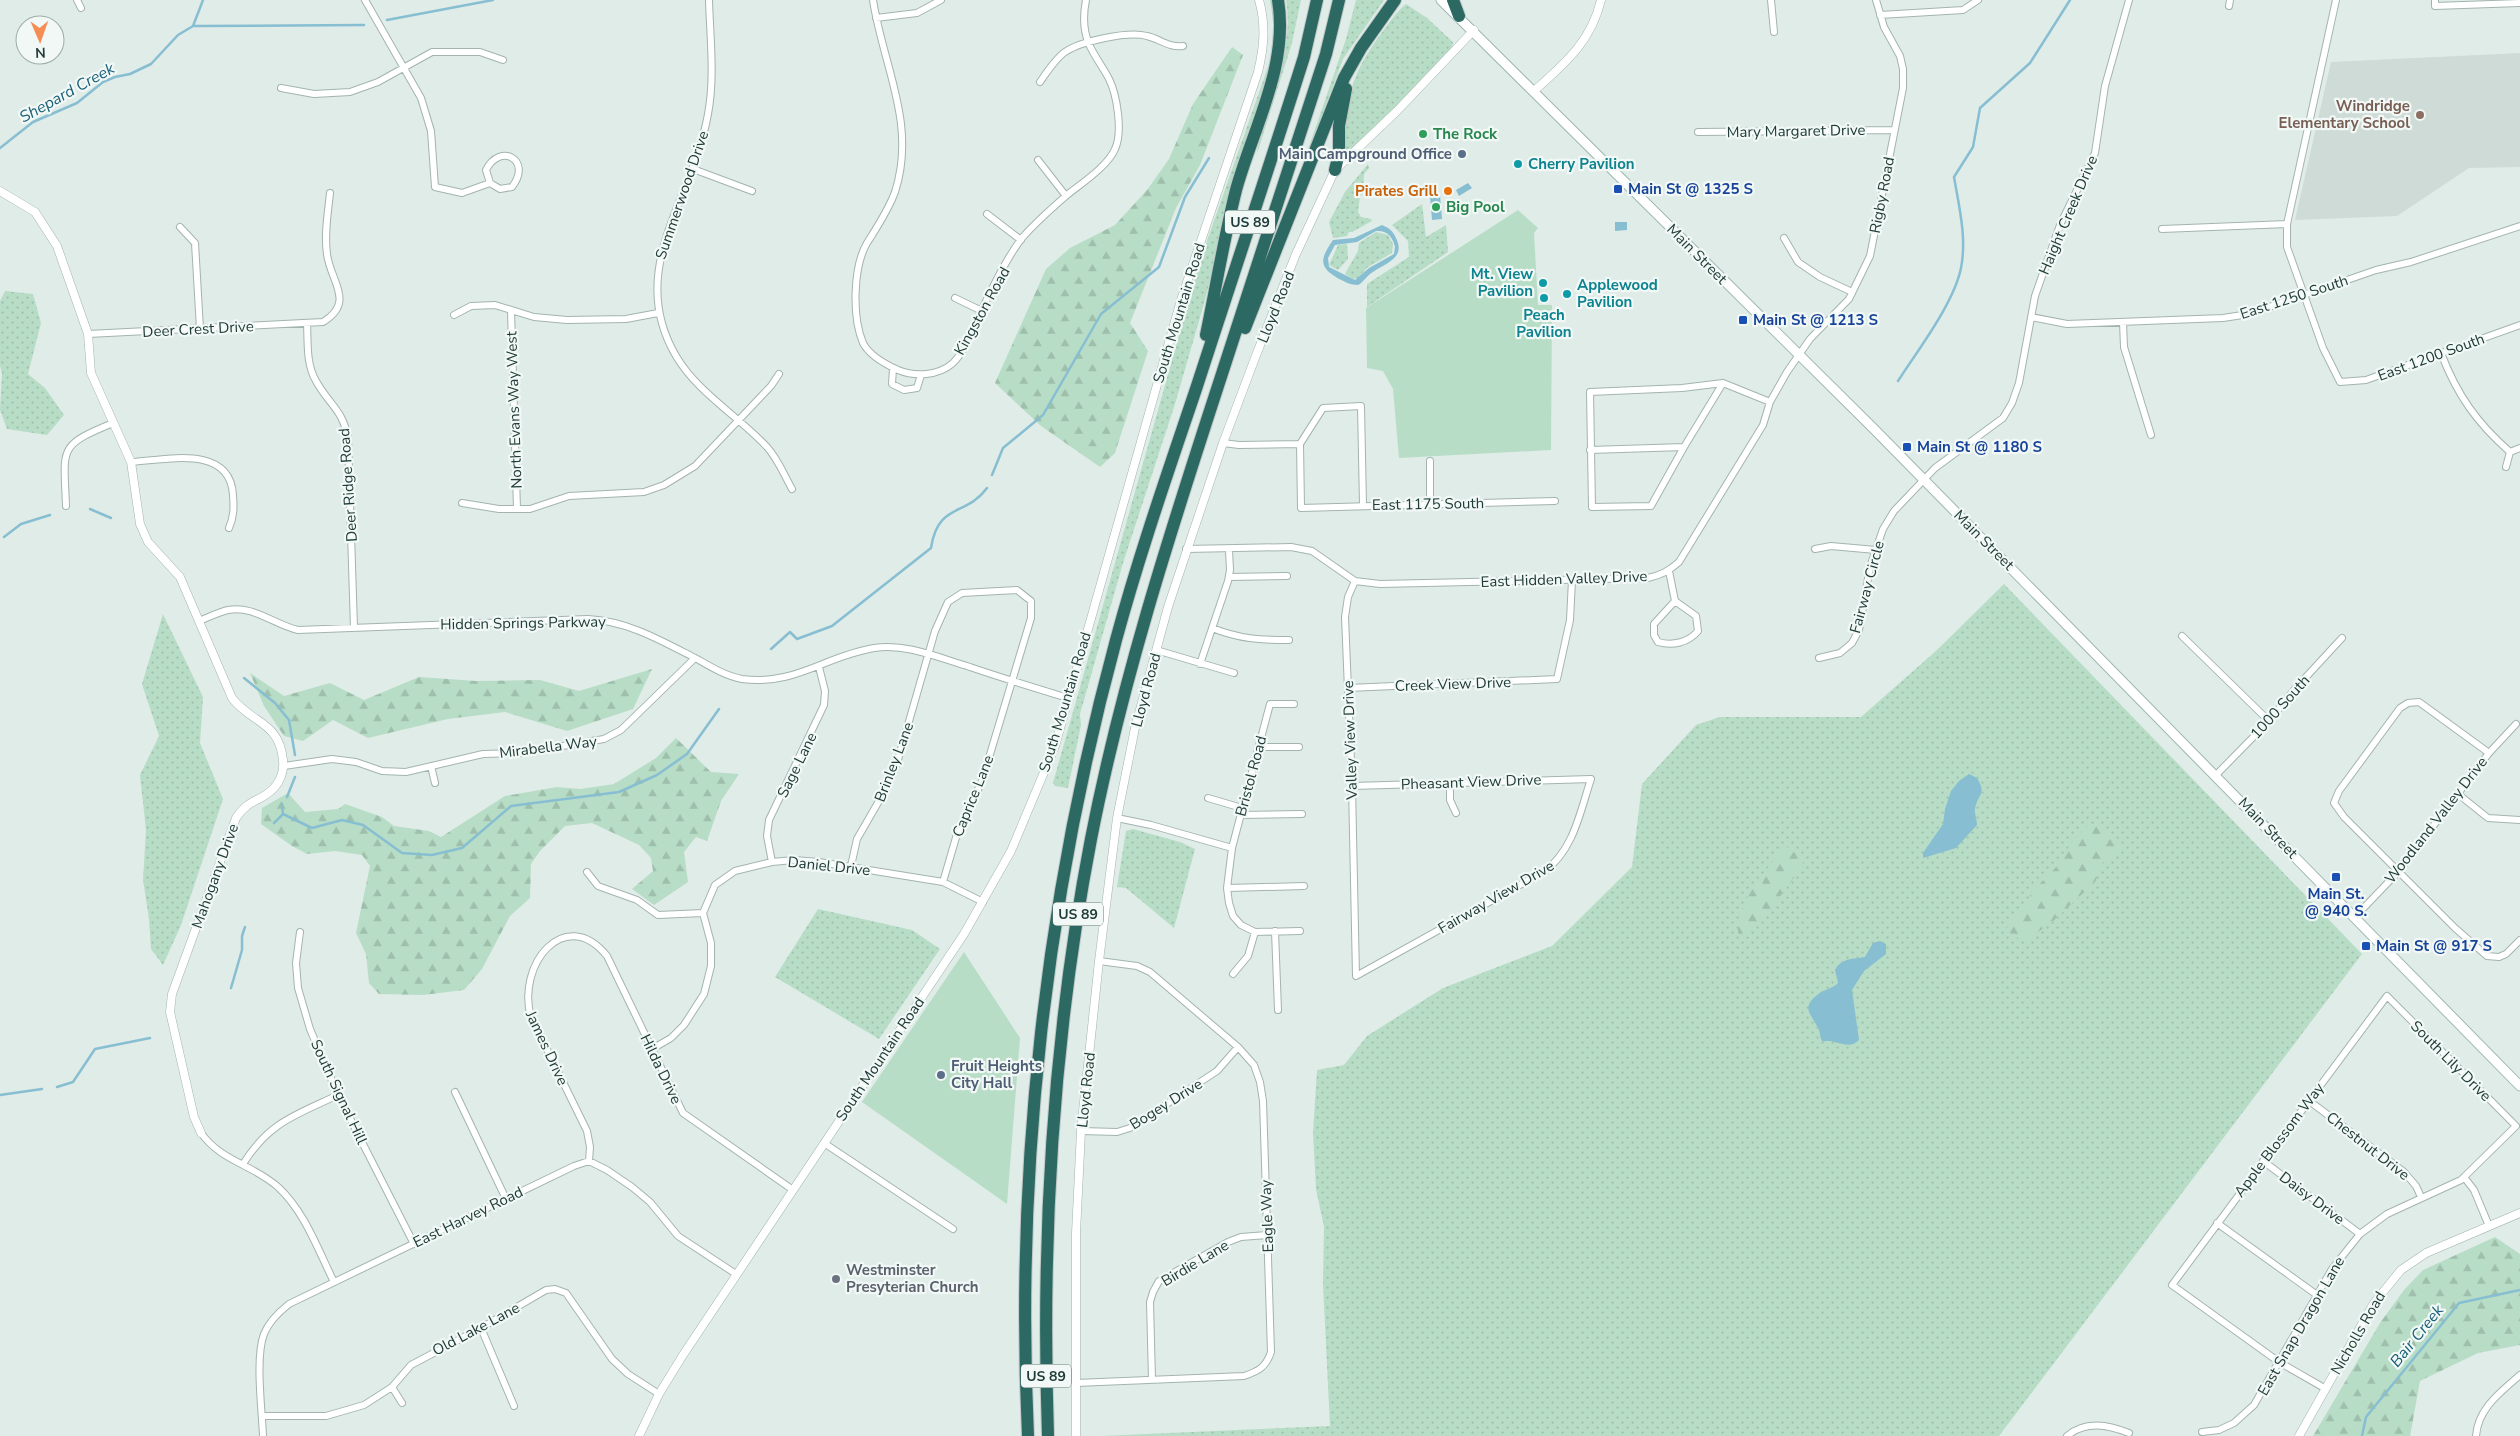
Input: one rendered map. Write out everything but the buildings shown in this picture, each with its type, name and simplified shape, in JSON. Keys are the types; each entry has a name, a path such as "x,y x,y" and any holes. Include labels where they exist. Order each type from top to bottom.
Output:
{"highway":[{"path":"1178,442 1204,342 1237,188 1278,60 1282,26 1278,0"},
{"name":"US 89","path":"1028,1436 1025,1318 1028,1189 1038,1068 1061,897 1090,745 1128,599 1301,67 1317,0"},
{"name":"US 89","path":"1048,1436 1045,1353 1051,1148 1060,1048 1079,908 1092,836 1116,724 1138,638 1204,427 1326,54 1339,0"},
{"path":"1204,427 1344,78 1361,48 1395,0"},
{"path":"1453,0 1459,16"},
{"path":"1334,170 1338,153 1339,126 1349,70"}],"main road":[{"name":"Main Street","path":"1441,0 1474,30 1923,479 2355,916 2520,1086"}],"street":[{"path":"77,0 81,8"},
{"path":"365,0 421,98 431,131 435,187 462,193 490,183"},
{"name":"Summerwood Drive","path":"709,0 711,74 708,114 692,169 664,242 658,264 656,285 658,313 676,357 696,380 767,447 792,489"},
{"path":"873,0 876,18 901,109 902,161 894,193 879,228 867,244 858,264 856,282 858,323 864,346 885,364 921,375 916,388 904,390 892,384 893,368"},
{"path":"876,18 917,13 941,0"},
{"name":"Kingston Road","path":"921,375 936,372 951,364 963,351 993,286 1021,240 1066,196 1095,173 1115,149 1118,108 1111,82 1089,43 1083,17 1086,0"},
{"name":"South Mountain Road","path":"640,1436 659,1394 736,1274 964,934 1011,851 1037,792 1055,746 1181,300 1258,72 1264,44 1263,13 1259,0"},
{"path":"1534,91 1576,51 1591,30 1601,0"},
{"path":"1771,0 1774,32"},
{"name":"Rigby Road","path":"1798,355 1810,339 1843,307 1870,256 1902,88 1903,69 1900,56 1880,15 1876,0"},
{"path":"1880,15 1963,10 1978,0"},
{"name":"Haight Creek Drive","path":"1923,479 1964,445 2003,418 2012,403 2019,383 2035,296 2060,225 2095,153 2104,86 2129,0"},
{"path":"2304,296 2287,247 2287,224 2336,0"},
{"path":"2435,3 2520,3"},
{"name":"Lloyd Road","path":"1076,1436 1075,1251 1082,1131 1099,961 1117,818 1135,728 1156,650 1186,549 1223,442 1296,254 1334,170 1397,111 1474,30"},
{"path":"1040,82 1065,52 1089,43 1128,34 1147,36 1174,47 1183,46"},
{"path":"281,88 314,94 350,92 378,82 432,52 480,52 503,60"},
{"name":"Mary Margaret Drive","path":"1698,132 1894,130"},
{"path":"500,156 508,156 516,161 520,168 520,178 512,187 500,189 490,183 486,170 491,161 500,156"},
{"path":"1038,160 1066,196"},
{"path":"692,169 752,191"},
{"path":"0,192 35,212 57,246 88,334 91,374 131,462 140,524 148,542 180,577 232,698 239,707 262,721 275,733 282,746 284,766"},
{"name":"Deer Crest Drive","path":"88,334 323,322 333,316 339,305 340,291 327,256 326,232 330,193"},
{"path":"987,214 1021,240"},
{"path":"2162,229 2287,224"},
{"name":"East 1250 South","path":"2031,317 2066,324 2232,317 2249,314 2376,270 2410,262 2520,226"},
{"path":"180,227 195,243 200,329"},
{"path":"1784,238 1798,262 1820,277 1852,292"},
{"name":"East 1200 South","path":"2304,296 2323,348 2340,382 2366,380 2520,325"},
{"path":"955,298 982,311"},
{"path":"454,315 471,306 495,305 534,317 567,320 626,318 658,313"},
{"name":"North Evans Way West","path":"511,311 517,509"},
{"path":"2123,322 2124,347 2151,435"},
{"name":"Deer Ridge Road","path":"307,323 310,368 324,393 340,412 348,439 354,628"},
{"path":"2441,353 2453,385 2475,416 2510,452"},
{"name":"East Hidden Valley Drive","path":"1355,581 1380,584 1648,578 1669,571 1679,562 1726,488 1763,425 1770,402 1798,355"},
{"path":"462,503 499,509 530,509 569,496 644,492 664,485 695,466 771,386 779,374"},
{"path":"1723,383 1651,506 1592,507 1590,392 1682,388 1723,383 1770,402"},
{"path":"1223,442 1239,445 1300,444 1324,408 1361,406 1363,505"},
{"path":"66,506 64,459 69,447 80,437 113,423"},
{"name":"East 1175 South","path":"1300,444 1300,508 1555,501"},
{"path":"1590,450 1684,447"},
{"path":"2510,452 2520,448"},
{"path":"2506,467 2510,452"},
{"path":"131,462 196,459 212,461 223,468 233,487 235,513 229,528"},
{"path":"1430,461 1430,503"},
{"name":"Fairway Circle","path":"1819,658 1840,653 1852,643 1862,614 1870,567 1883,529 1894,511 1923,479"},
{"path":"1815,549 1831,546 1876,550"},
{"path":"1186,549 1291,548 1312,551 1355,581"},
{"path":"1200,664 1229,577 1229,550"},
{"path":"1669,571 1675,601 1696,616 1698,631 1694,636 1675,644 1658,642 1654,635 1654,624 1675,601"},
{"path":"1229,577 1287,576"},
{"name":"Creek View Drive","path":"1348,688 1557,680 1570,620 1572,580"},
{"name":"Valley View Drive","path":"1355,581 1348,597 1344,617 1352,786 1356,976"},
{"name":"Brinley Lane","path":"851,866 857,839 887,787 897,763 935,631 948,602 962,593 1017,590 1030,601 1031,618 1012,681"},
{"name":"Hidden Springs Parkway","path":"199,621 228,610 243,609 285,627 298,630 588,619 610,620 627,625 722,672 740,678 758,680 794,676 849,655 874,648 893,647 929,654 1068,698"},
{"path":"1212,628 1236,638 1288,640"},
{"path":"2182,636 2269,721"},
{"name":"1000 South","path":"2216,775 2269,721 2294,690 2342,638"},
{"path":"1156,650 1234,673"},
{"name":"Mirabella Way","path":"284,766 332,759 356,762 382,771 393,772 431,766 483,754 521,753 604,739 621,730 695,658"},
{"name":"Sage Lane","path":"772,862 767,836 769,820 824,705 824,691 819,667"},
{"name":"Caprice Lane","path":"943,882 958,834 982,781 1012,681"},
{"path":"2489,753 2419,702 2408,703 2400,708 2339,791 2334,803 2344,817 2398,872 2454,928 2487,956 2499,957 2506,954 2520,940"},
{"name":"Bristol Road","path":"1255,932 1241,925 1233,916 1227,888 1232,848 1270,704 1294,704"},
{"name":"Woodland Valley Drive","path":"2355,916 2398,872 2489,753 2516,724"},
{"path":"1259,747 1299,747"},
{"name":"Mahogany Drive","path":"284,766 280,782 273,790 247,805 236,818 172,994 170,1012 194,1117 201,1133 211,1147 222,1156 243,1164 279,1188 304,1221 334,1282"},
{"path":"431,766 435,783"},
{"name":"Pheasant View Drive","path":"1352,786 1591,779"},
{"name":"Fairway View Drive","path":"1356,976 1545,871 1557,862 1571,841 1591,779"},
{"path":"1450,783 1450,800 1456,813"},
{"path":"2458,794 2488,818 2520,820"},
{"path":"1208,798 1242,808"},
{"path":"1240,815 1302,814"},
{"path":"1117,818 1151,825 1232,848"},
{"name":"Daniel Drive","path":"703,913 715,885 734,871 772,862 794,860 851,866 943,882 983,902"},
{"path":"587,872 598,886 636,900 658,915 703,913 711,951 711,966 704,994 684,1025 671,1038 652,1048"},
{"path":"1227,888 1304,886"},
{"path":"1275,931 1278,1010"},
{"path":"1233,974 1248,956 1255,932 1300,931"},
{"name":"South Signal Hill","path":"300,932 296,963 300,994 310,1029 338,1095 414,1244"},
{"name":"James Drive","path":"586,937 569,937 548,946 538,956 528,979 526,992 530,1017 587,1131 590,1147 589,1161"},
{"name":"Hilda Drive","path":"586,937 598,945 607,956 683,1113 793,1190"},
{"name":"Eagle Way","path":"1076,1383 1244,1376 1259,1372 1268,1363 1271,1352 1260,1082 1254,1065 1238,1047 1150,972 1137,966 1099,961"},
{"name":"Apple Blossom Way","path":"2279,1362 2172,1285 2387,996"},
{"name":"South Lily Drive","path":"2387,996 2516,1126"},
{"name":"Bogey Drive","path":"1082,1131 1117,1132 1130,1128 1217,1071 1238,1047"},
{"path":"454,1092 506,1199"},
{"path":"243,1164 256,1144 269,1130 283,1121 338,1095"},
{"name":"Chestnut Drive","path":"2308,1100 2404,1172 2416,1186 2421,1197"},
{"name":"East Snap Dragon Lane","path":"2202,1432 2226,1427 2248,1412 2264,1390 2317,1295 2338,1262 2360,1234 2387,1214 2464,1177 2516,1126"},
{"path":"824,1143 953,1229"},
{"path":"589,1161 607,1170 632,1187 650,1202 678,1236 736,1274"},
{"name":"East Harvey Road","path":"263,1436 260,1355 264,1334 274,1317 289,1304 589,1161"},
{"name":"Daisy Drive","path":"2263,1161 2360,1234"},
{"path":"2464,1177 2474,1190 2489,1226"},
{"name":"Nicholls Road","path":"2299,1436 2374,1303 2401,1270 2426,1253 2520,1213"},
{"path":"2217,1223 2317,1295"},
{"name":"Birdie Lane","path":"1152,1380 1150,1302 1152,1292 1159,1281 1228,1242 1241,1237 1267,1235"},
{"name":"Old Lake Lane","path":"262,1416 326,1416 364,1405 392,1387 411,1365 546,1290 555,1289 566,1293 612,1359 628,1374 659,1394"},
{"path":"480,1328 514,1406"},
{"path":"2279,1362 2326,1389"},
{"path":"2476,1436 2477,1425 2487,1404 2520,1374"},
{"path":"392,1387 402,1403"},
{"path":"2067,1436 2079,1428 2096,1425 2129,1433"}],"shaded area":[{"name":"Windridge Elementary School","path":"2520,53 2520,167 2469,168 2397,216 2295,220 2331,62"}],"green space":[{"path":"1270,0 1272,0 1274,25"},
{"path":"1286,0 1301,0 1292,43 1256,157 1287,40"},
{"path":"1356,0 1384,0 1343,59 1279,234 1346,39"},
{"path":"1406,4 1427,18 1453,42 1452,48 1402,102 1345,154 1348,103 1356,75 1372,47"},
{"path":"1274,26 1275,40 1266,82 1234,179 1205,300 1175,404 1123,563 1080,714 1081,725 1068,788 1055,786 1053,783 1200,261 1270,61"},
{"path":"1232,47 1243,55 1200,165 1176,208 1130,323 1148,351 1115,453 1100,467 1041,426 995,383 1046,269 1070,248 1115,225 1147,190 1169,159 1193,104"},
{"path":"1368,164 1369,168 1364,174 1363,194 1360,196 1358,212 1361,217 1371,219 1372,221 1349,232 1347,236 1333,238 1329,222 1345,192"},
{"path":"1422,204 1426,237 1446,225 1448,252 1367,307 1367,284 1409,257 1408,241 1392,225"},
{"path":"1518,210 1538,228 1534,233 1538,305 1552,305 1551,450 1399,458 1393,389 1383,371 1367,368 1366,308"},
{"path":"1376,232 1388,235 1393,244 1392,253 1368,267 1358,278 1353,279 1345,274 1358,251 1359,243"},
{"path":"1347,244 1348,259 1338,270 1329,265 1338,245"},
{"path":"5,291 33,294 41,323 28,374 45,388 64,415 47,435 7,429 0,410 2,373 0,366 0,301"},
{"path":"2004,584 2362,954 1999,1436 1101,1436 1330,1426 1323,1284 1324,1227 1316,1189 1313,1133 1317,1070 1344,1065 1367,1036 1443,988 1552,946 1632,867 1642,784 1696,725 1720,717 1861,717 1937,650"},
{"path":"163,614 203,697 200,743 223,799 181,925 163,965 151,949 143,880 146,830 140,775 159,736 142,684"},
{"path":"652,669 633,709 567,731 505,712 448,719 368,738 333,720 303,741 284,736 264,706 250,673 284,696 330,683 364,700 419,677 476,681 540,680 579,691"},
{"path":"676,738 711,772 739,774 721,801 707,841 696,837 684,852 688,882 654,905 632,889 653,871 651,858 639,845 592,823 565,826 540,851 531,864 530,898 510,916 482,969 464,990 423,995 379,994 369,983 366,954 356,933 370,866 362,855 335,851 307,854 261,824 262,808 288,793 305,812 338,809 345,804 382,817 394,826 429,831 441,837 505,796 557,787 580,789 614,784 656,758"},
{"path":"2096,824 2110,831 2120,844 2118,852 2111,862 2103,862 2095,882 2052,922 2028,939 2013,937 2007,929 2011,915 2021,914 2032,892 2060,863 2071,843 2087,827"},
{"path":"1133,829 1180,842 1195,849 1174,928 1126,888 1117,887 1126,831"},
{"path":"1784,847 1791,848 1798,853 1803,862 1800,869 1773,906 1741,943 1738,930 1739,918 1744,905 1750,892"},
{"path":"818,909 912,930 940,949 879,1039 775,977"},
{"path":"964,952 1020,1038 1007,1204 862,1102"},
{"path":"2495,1237 2520,1254 2520,1345 2478,1353 2420,1381 2410,1436 2313,1436 2380,1323 2404,1290 2423,1270"}],"water":[{"path":"1468,183 1472,188 1459,196 1456,190"},
{"name":"Big Pool","path":"1440,195 1442,219 1432,220 1430,196"},
{"path":"1615,222 1627,222 1627,230 1615,231"},
{"path":"1382,225 1392,232 1398,245 1397,255 1389,263 1371,273 1358,285 1348,283 1332,275 1327,271 1323,262 1333,240 1354,238","holes":["1376,231 1386,233 1393,240 1394,254 1369,268 1355,280 1329,267 1328,258 1335,245 1357,242"]},
{"path":"1969,774 1977,778 1982,791 1975,808 1977,825 1956,848 1923,858 1923,853 1943,824 1945,809 1951,791 1959,781"},
{"path":"1880,941 1886,944 1886,954 1864,971 1852,990 1859,1040 1850,1045 1822,1041 1819,1030 1810,1015 1808,1007 1810,1002 1821,992 1838,983 1835,970 1841,963 1865,957 1873,943"}],"waterway":[{"name":"Shepard Creek","path":"193,26 203,0"},
{"name":"Shepard Creek","path":"387,20 493,0"},
{"path":"1898,381 1943,311 1957,282 1963,257 1963,245 1962,222 1954,177 1973,147 1980,108 2030,63 2070,0"},
{"name":"Shepard Creek","path":"0,148 33,122 77,103 103,82 130,74 151,64 178,35 193,26 364,25"},
{"path":"992,475 1003,448 1043,415 1101,314 1159,267 1185,197 1209,158"},
{"path":"771,649 790,632 797,639 832,626 931,548 935,533 946,516 979,497 987,488"},
{"path":"90,509 111,518"},
{"path":"4,537 21,524 50,515"},
{"path":"244,678 275,703 289,720 295,755"},
{"path":"282,804 283,814 312,828 342,820 363,825 402,853 432,855 462,848 511,806 619,792 657,775 687,754 719,709"},
{"path":"287,797 295,777"},
{"path":"274,823 283,814"},
{"path":"231,988 242,950 242,936 245,927"},
{"path":"57,1087 73,1082 95,1049 150,1038"},
{"path":"0,1095 42,1089"},
{"name":"Bair Creek","path":"2362,1436 2366,1417 2459,1303 2520,1290"}],"place":[{"name":"Windridge Elementary School","path":"2420,115"},
{"name":"The Rock","path":"1423,134"},
{"name":"Main Campground Office","path":"1462,154"},
{"name":"Cherry Pavilion","path":"1518,164"},
{"name":"Main St @ 1325 S","path":"1618,189"},
{"name":"Pirates Grill","path":"1448,191"},
{"name":"Big Pool","path":"1436,207"},
{"name":"Mt. View Pavilion","path":"1543,283"},
{"name":"Applewood Pavilion","path":"1567,294"},
{"name":"Peach Pavilion","path":"1544,298"},
{"name":"Main St @ 1213 S","path":"1743,320"},
{"name":"Main St @ 1180 S","path":"1907,447"},
{"name":"Main St. @ 940 S.","path":"2336,877"},
{"name":"Main St @ 917 S","path":"2366,946"},
{"name":"Fruit Heights City Hall","path":"941,1075"},
{"name":"Westminster Presyterian Church","path":"836,1279"}]}
